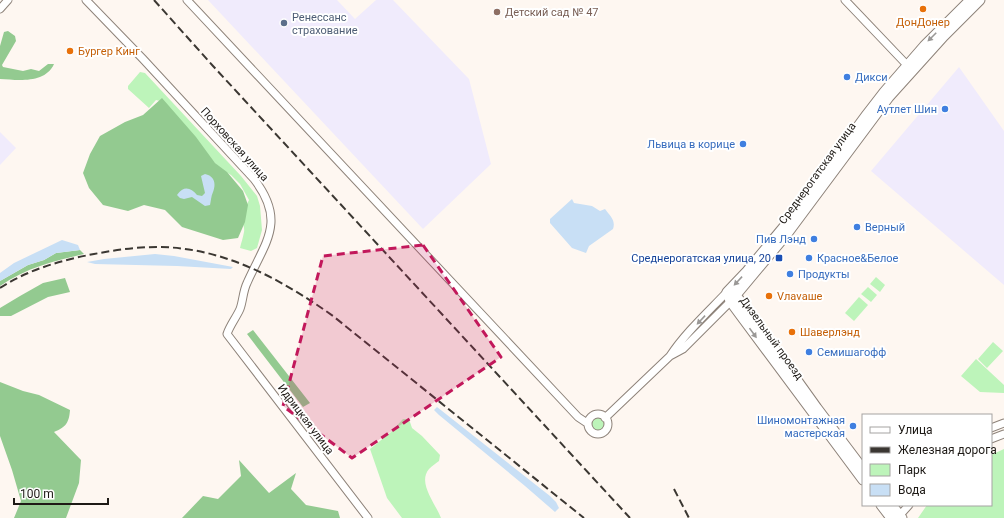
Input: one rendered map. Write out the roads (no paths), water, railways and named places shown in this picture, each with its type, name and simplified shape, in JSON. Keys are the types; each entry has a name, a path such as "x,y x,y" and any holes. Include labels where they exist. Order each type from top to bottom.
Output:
{"street":[{"path":"0,9 8,0"},
{"name":"Порховская улица","path":"86,0 249,173 266,196 270,210 270,232 263,251 247,283 239,311 227,334"},
{"path":"187,0 578,417 587,423 590,418 595,415 600,415 606,418"},
{"path":"845,0 907,65"},
{"name":"Среднерогатская улица","path":"731,296 867,114 924,46 970,0"},
{"name":"Среднерогатская улица","path":"587,423 590,432 601,434 606,431 608,426 606,418 670,356 683,348 787,234 889,97 944,36 980,0"},
{"name":"Дизельный проезд","path":"731,296 862,468"},
{"name":"Дизельный проезд","path":"731,296 811,412 862,479"},
{"name":"Идрицкая улица","path":"227,334 368,518"},
{"path":"992,428 1004,423"},
{"path":"992,439 1004,434"},
{"path":"882,506 890,517"},
{"path":"890,517 893,506"},
{"path":"894,506 901,517"},
{"path":"901,517 908,506"},
{"path":"890,517 901,517"}],"water":[{"path":"205,174 213,178 214,181 214,189 210,205 205,206 192,197 184,199 177,195 182,190 190,189 197,195 202,196 205,193 201,176"},
{"path":"572,199 574,203 592,206 600,211 605,209 611,216 614,223 613,229 589,246 586,253 572,248 550,223 550,219"},
{"path":"62,240 78,245 80,250 56,253 44,260 28,265 0,281 0,273 14,263"},
{"path":"155,254 233,267 231,269 95,264 87,262"},
{"path":"437,407 550,496 559,508 555,512 439,415 434,410"}],"railway":[{"path":"154,0 213,66 630,518"},
{"path":"0,288 45,266 94,254 133,248 181,248 228,259 272,278 313,302 333,316 584,518"},
{"path":"674,489 689,518"}],"place":[{"name":"ДонДонер","path":"923,9"},
{"name":"Детский сад № 47","path":"497,12"},
{"name":"Ренессанс страхование","path":"284,23"},
{"name":"Бургер Кинг","path":"70,51"},
{"name":"Дикси","path":"847,77"},
{"name":"Аутлет Шин","path":"945,109"},
{"name":"Львица в корице","path":"743,144"},
{"name":"Верный","path":"857,227"},
{"name":"Пив Лэнд","path":"814,239"},
{"name":"Среднерогатская улица, 20","path":"779,258"},
{"name":"Красное&Белое","path":"809,258"},
{"name":"Продукты","path":"790,274"},
{"name":"Vлаvаше","path":"769,296"},
{"name":"Шаверлэнд","path":"792,332"},
{"name":"Семишагофф","path":"809,352"},
{"name":"Шиномонтажная мастерская","path":"853,426"}]}
